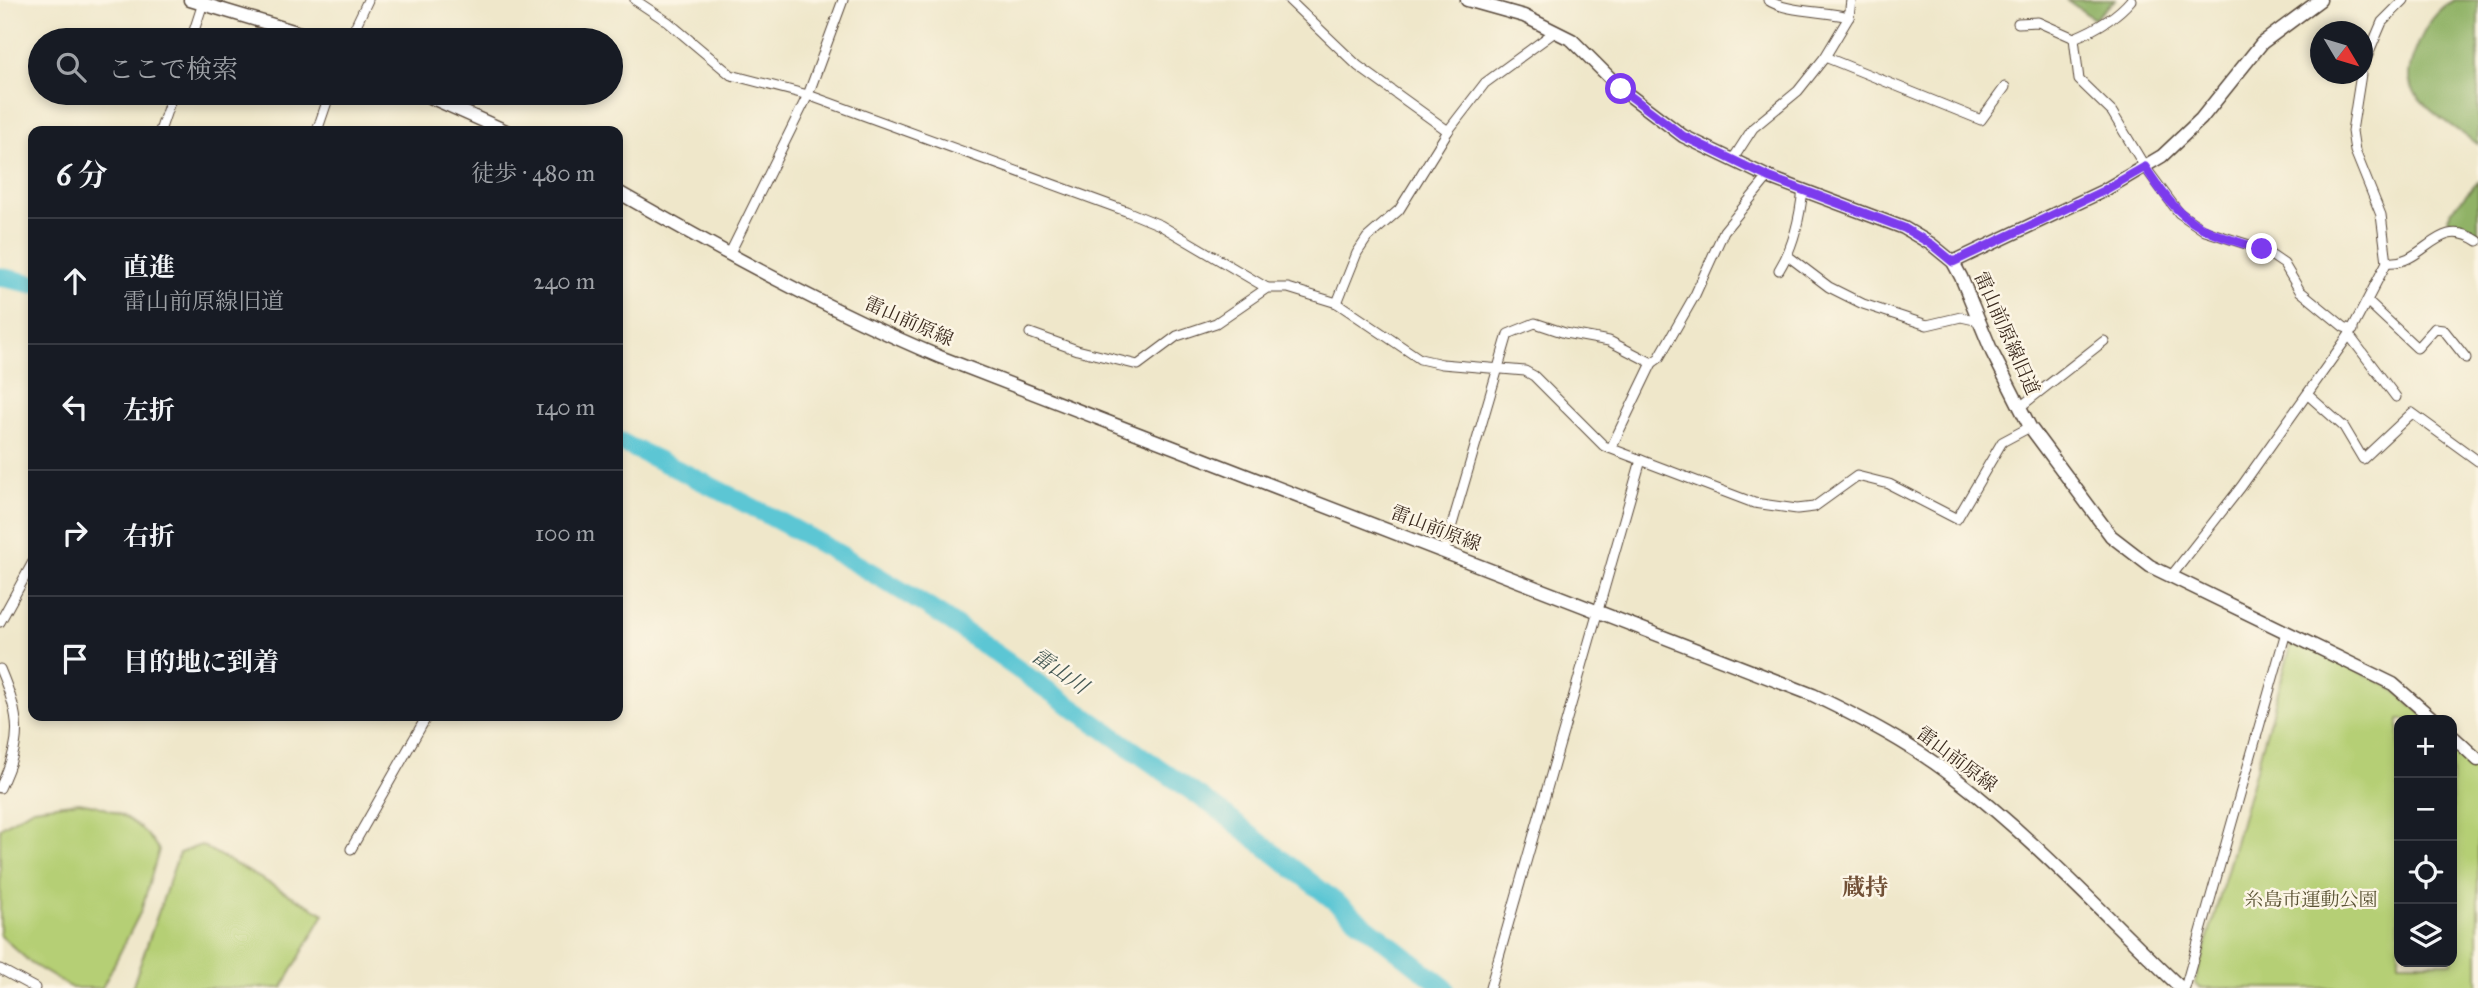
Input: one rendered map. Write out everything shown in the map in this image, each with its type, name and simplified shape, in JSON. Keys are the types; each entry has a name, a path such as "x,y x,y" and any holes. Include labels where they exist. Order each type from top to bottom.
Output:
{"main road":[{"path":"190,0 285,28"},
{"name":"雷山前原線旧道","path":"1467,0 1501,8 1556,31 1584,50 1621,89 1683,136 1768,177 1904,228 1931,244 1953,262 2030,427 2111,536 2133,555 2172,576 2393,684 2428,715"},
{"path":"1953,262 2103,191 2145,167 2190,131 2262,43 2317,1"},
{"path":"448,105 495,126"},
{"name":"雷山前原線","path":"623,195 729,255 874,329 940,357 1813,695 1871,723 1909,746 1973,792 2183,988"},
{"path":"2457,741 2478,760"}],"street":[{"path":"355,28 368,0"},
{"path":"635,0 668,22 731,75 808,95 1160,225 1267,288 1288,288 1338,303 1420,359 1442,364 1525,371 1534,376 1575,419 1611,448 1754,503 1797,509 1814,507 1857,476 1889,484 1957,519 2002,442 2030,427"},
{"path":"729,255 808,95 844,0"},
{"path":"1289,0 1358,66 1448,131"},
{"path":"1768,0 1775,5 1823,10 1849,17"},
{"path":"1733,159 1754,128 1798,91 1825,57 1849,17 1850,0"},
{"path":"2018,23 2038,22 2074,38 2094,30 2131,0"},
{"path":"2373,44 2382,22 2404,0"},
{"path":"195,28 204,2"},
{"path":"1338,303 1357,253 1367,238 1399,210 1448,131 1485,83 1556,31"},
{"path":"2074,38 2079,80 2112,112 2145,167 2179,214 2205,231 2262,249 2284,264 2301,291 2351,332 2396,397"},
{"path":"1825,57 1981,120 2005,87"},
{"path":"2172,576 2351,332 2388,262 2381,215 2355,151 2352,131 2360,84"},
{"path":"162,126 169,105"},
{"path":"319,126 326,105"},
{"path":"1611,448 1652,363 1659,358 1695,295 1724,231 1768,177"},
{"path":"1779,270 1788,256 1800,216 1803,190"},
{"path":"2388,262 2408,261 2436,238 2452,233 2478,241"},
{"path":"1788,256 1829,287 1863,304 1927,325 1961,317 1979,321"},
{"path":"1030,332 1077,350 1138,365 1177,336 1216,323 1267,288"},
{"path":"2368,302 2417,348 2435,328 2443,329 2466,358"},
{"path":"1444,552 1508,334 1535,323 1565,333 1609,341 1652,363"},
{"path":"2020,407 2104,341"},
{"path":"2308,394 2344,427 2363,458 2412,413 2478,461"},
{"path":"1490,988 1641,460"},
{"path":"0,622 28,571"},
{"path":"2183,988 2286,632"},
{"path":"0,669 19,732 15,757 0,788"},
{"path":"351,849 424,721"},
{"path":"0,969 35,988"}],"green space":[{"path":"2067,0 2115,0 2094,19"},
{"path":"2455,0 2478,0 2478,144 2426,106 2412,87 2409,77 2413,57 2428,25 2442,8"},
{"path":"2478,182 2478,235 2455,228 2448,218 2451,211"},
{"name":"糸島市運動公園","path":"2293,639 2392,688 2423,715 2394,715 2394,967 2457,967 2457,744 2478,763 2478,988 2200,988 2195,983"},
{"path":"79,802 114,811 134,823 159,850 141,911 102,988 72,988 32,964 0,935 0,828 33,808"},
{"path":"201,845 324,914 282,988 132,988 179,853"}],"waterway":[{"name":"雷山川","path":"0,277 28,283"},
{"name":"雷山川","path":"623,443 785,524 866,569 945,618 1220,811 1445,988"}],"district":[{"name":"蔵持","path":"1865,887"}],"route":[{"path":"1621,89 1683,136 1768,177 1904,228 1931,244 1953,262 2036,220 2103,191 2145,167 2167,201 2193,224 2205,231 2262,249"}]}
